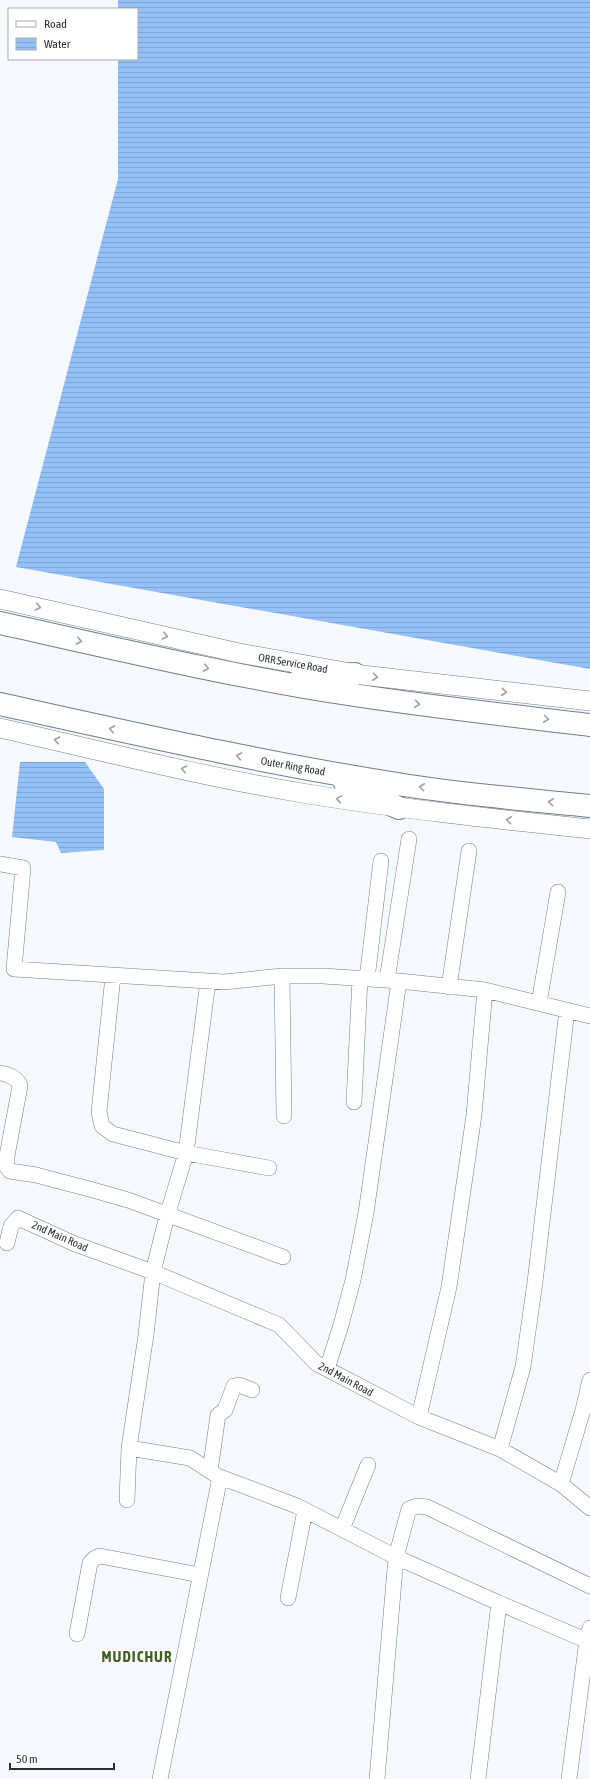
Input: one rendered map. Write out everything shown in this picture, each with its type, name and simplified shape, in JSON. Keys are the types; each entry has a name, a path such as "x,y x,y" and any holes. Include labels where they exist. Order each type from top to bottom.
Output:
{"highway":[{"path":"0,623 116,649 342,693 590,725"},
{"path":"270,680 355,674"},
{"name":"Outer Ring Road","path":"0,704 185,745 318,770 411,786 590,806"},
{"path":"318,770 399,808"}],"main road":[{"name":"ORR Service Road","path":"0,599 239,653 355,674 439,685 590,701"},
{"path":"0,728 307,794 399,808 590,829"}],"street":[{"path":"327,1369 353,1280 366,1214 409,839"},
{"path":"449,987 469,851"},
{"path":"354,1102 364,978 381,861"},
{"path":"0,864 24,868 14,969 224,982 282,976 323,976 393,980 485,990 590,1016"},
{"path":"539,1003 558,892"},
{"path":"113,976 99,1112 102,1126 113,1134 186,1153 269,1168"},
{"path":"282,976 284,1116"},
{"path":"127,1500 129,1448 146,1335 153,1272 167,1216 186,1153 208,981"},
{"path":"419,1417 449,1287 474,1115 485,990"},
{"path":"500,1449 523,1367 536,1275 568,1010"},
{"path":"0,1073 15,1078 19,1082 20,1086 7,1156 6,1166 10,1171 36,1175 128,1200 167,1216 284,1257"},
{"name":"2nd Main Road","path":"7,1243 11,1226 18,1218 75,1244 153,1272 279,1325 317,1364 419,1417 500,1449 561,1484 590,1508"},
{"path":"561,1484 583,1410 590,1380"},
{"path":"160,1779 200,1575 215,1474 218,1415 226,1410 234,1386 239,1384 252,1390"},
{"path":"129,1448 190,1458 215,1474 297,1506 396,1557 499,1602 589,1636 569,1779"},
{"path":"342,1528 368,1465"},
{"path":"377,1779 396,1557 409,1509 417,1506 428,1507 590,1586"},
{"path":"288,1598 305,1510"},
{"path":"77,1634 90,1563 95,1558 100,1556 200,1575"},
{"path":"478,1779 499,1602"}],"water":[{"path":"118,0 590,0 590,669 16,567 118,179 118,60 138,60 138,8 118,8"},
{"path":"20,762 85,762 104,789 104,850 61,853 56,842 12,837"}],"district":[{"name":"MUDICHUR","path":"137,1656"}]}
